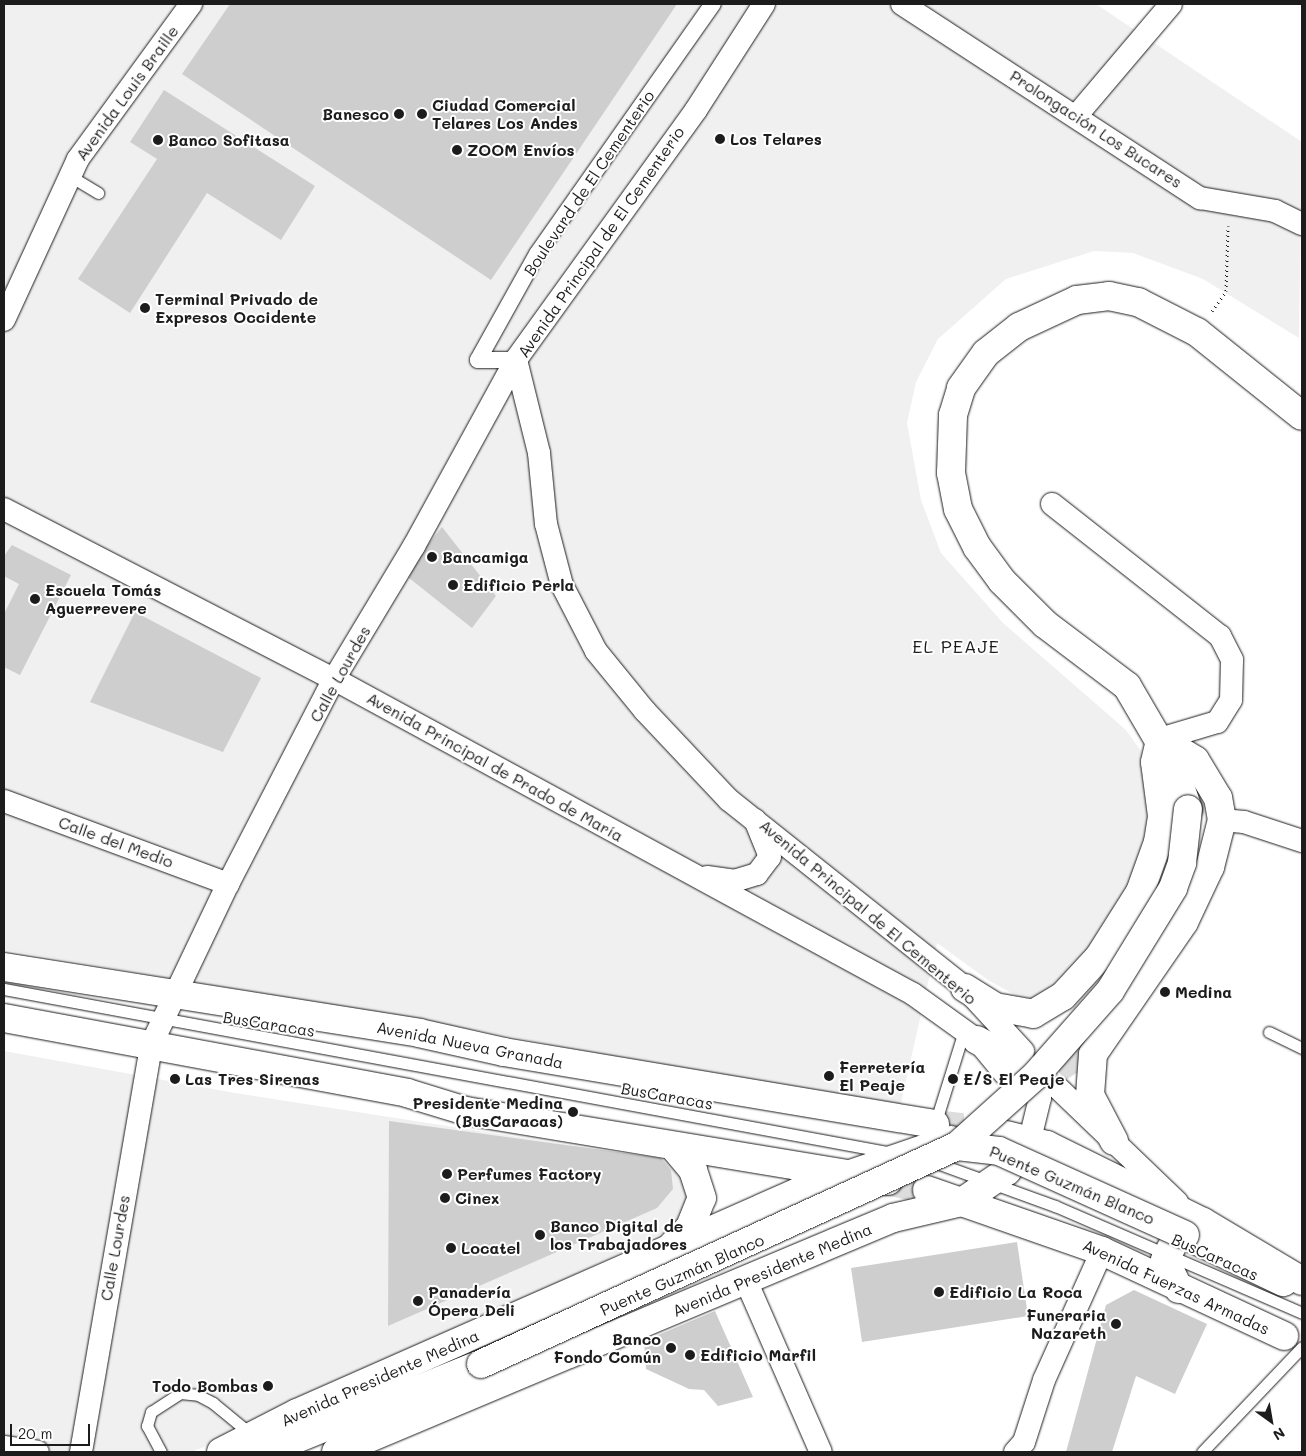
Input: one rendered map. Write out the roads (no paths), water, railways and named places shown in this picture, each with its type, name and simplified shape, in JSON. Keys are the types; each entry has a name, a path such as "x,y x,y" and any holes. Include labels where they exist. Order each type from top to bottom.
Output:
{"street":[{"name":"Avenida Louis Braille","path":"4,320 70,176 191,4"},
{"name":"Boulevard de El Cementerio","path":"516,360 478,360 536,254 713,4"},
{"name":"Avenida Principal de El Cementerio","path":"764,4 696,110 516,360 539,453 546,524 562,585 596,651 729,800 754,817 965,988 1021,1064"},
{"name":"Prolongación Los Bucares","path":"902,4 1077,115 1200,198 1275,211 1302,224"},
{"path":"1077,115 1171,4"},
{"name":"Puente Guzmán Blanco","path":"259,1444 481,1364 834,1207 956,1146 1035,1076 1110,991 1173,888 1182,863 1188,809 1183,788 1160,739 1127,686 1045,624 982,554 958,510 949,447 961,388 986,353 1051,309 1077,300 1109,296 1138,302 1197,332 1300,412"},
{"name":"Calle Lourdes","path":"81,1452 157,1032 228,884 334,679 414,546 516,360"},
{"path":"1052,504 1220,636 1232,660 1231,700 1217,722 1160,739"},
{"name":"Avenida Principal de Prado de María","path":"4,509 334,679 912,994 970,1035"},
{"path":"1114,1141 1094,1109 1088,1082 1097,1043 1184,922 1210,867 1222,820 1218,798 1195,760 1160,739"},
{"path":"965,988 995,1007 1033,1014 1063,996 1099,957 1140,892 1158,842 1162,816 1155,762 1160,739"},
{"name":"Calle del Medio","path":"4,801 228,884"},
{"name":"Avenida Principal de El Cementerio","path":"691,874 734,882 756,874 770,857 754,817"},
{"path":"1222,820 1244,822 1302,841"},
{"name":"Avenida Nueva Granada","path":"4,967 176,994 935,1124"},
{"path":"4,1018 157,1032 407,1093 466,1111 673,1146 850,1173 888,1181"},
{"path":"962,1202 994,1182 1030,1139 1040,1098 1021,1064 970,1035"},
{"path":"1058,1088 1114,1141 1156,1186 1185,1237 1302,1281"},
{"name":"Avenida Presidente Medina","path":"221,1452 259,1444 668,1250 850,1173 899,1155 986,1130 1030,1139"},
{"path":"1030,1139 1185,1237 1302,1291"},
{"path":"668,1250 690,1227 702,1198 693,1170 673,1146"},
{"name":"Puente Guzmán Blanco","path":"956,1146 998,1151 1185,1237"},
{"name":"Avenida Fuerzas Armadas","path":"927,1190 1102,1251 1293,1342"},
{"name":"Avenida Presidente Medina","path":"336,1452 747,1282 893,1218 962,1202"},
{"path":"1179,1288 1169,1274 1185,1237"},
{"path":"1016,1452 1024,1442 1044,1380 1102,1251"},
{"path":"747,1282 822,1452"},
{"path":"4,1446 38,1452"}],"lane":[{"path":"70,176 98,193"},
{"name":"BusCaracas","path":"4,989 157,1032 899,1155 954,1166 994,1182 1185,1237 1302,1313"},
{"path":"1269,1032 1302,1048"},
{"path":"935,1124 970,1035"},
{"path":"1202,1452 1293,1342"},
{"path":"161,1452 147,1426 151,1412 180,1393 198,1395 214,1404 259,1444"}],"tunnel":[{"path":"1023,1065 1057,1069 1097,1043"},
{"path":"935,1124 986,1130"},
{"path":"888,1181 927,1190"}],"place":[{"name":"Banesco","path":"399,114"},
{"name":"Ciudad Comercial Telares Los Andes","path":"422,114"},
{"name":"Los Telares","path":"720,139"},
{"name":"Banco Sofitasa","path":"158,140"},
{"name":"ZOOM Envíos","path":"457,150"},
{"name":"Terminal Privado de Expresos Occidente","path":"145,308"},
{"name":"Bancamiga","path":"432,557"},
{"name":"Edificio Perla","path":"453,585"},
{"name":"Escuela Tomás Aguerrevere","path":"35,599"},
{"name":"Medina","path":"1165,992"},
{"name":"Ferretería El Peaje","path":"829,1076"},
{"name":"Las Tres Sirenas","path":"175,1079"},
{"name":"E/S El Peaje","path":"953,1079"},
{"name":"Presidente Medina (BusCaracas)","path":"573,1112"},
{"name":"Perfumes Factory","path":"447,1174"},
{"name":"Cinex","path":"445,1198"},
{"name":"Banco Digital de los Trabajadores","path":"540,1235"},
{"name":"Locatel","path":"451,1248"},
{"name":"Edificio La Roca","path":"939,1292"},
{"name":"Panadería Ópera Deli","path":"418,1301"},
{"name":"Funeraria Nazareth","path":"1116,1324"},
{"name":"Banco Fondo Común","path":"671,1348"},
{"name":"Edificio Marfil","path":"690,1355"},
{"name":"Todo Bombas","path":"268,1386"}],"district":[{"name":"EL PEAJE","path":"956,646"}]}
